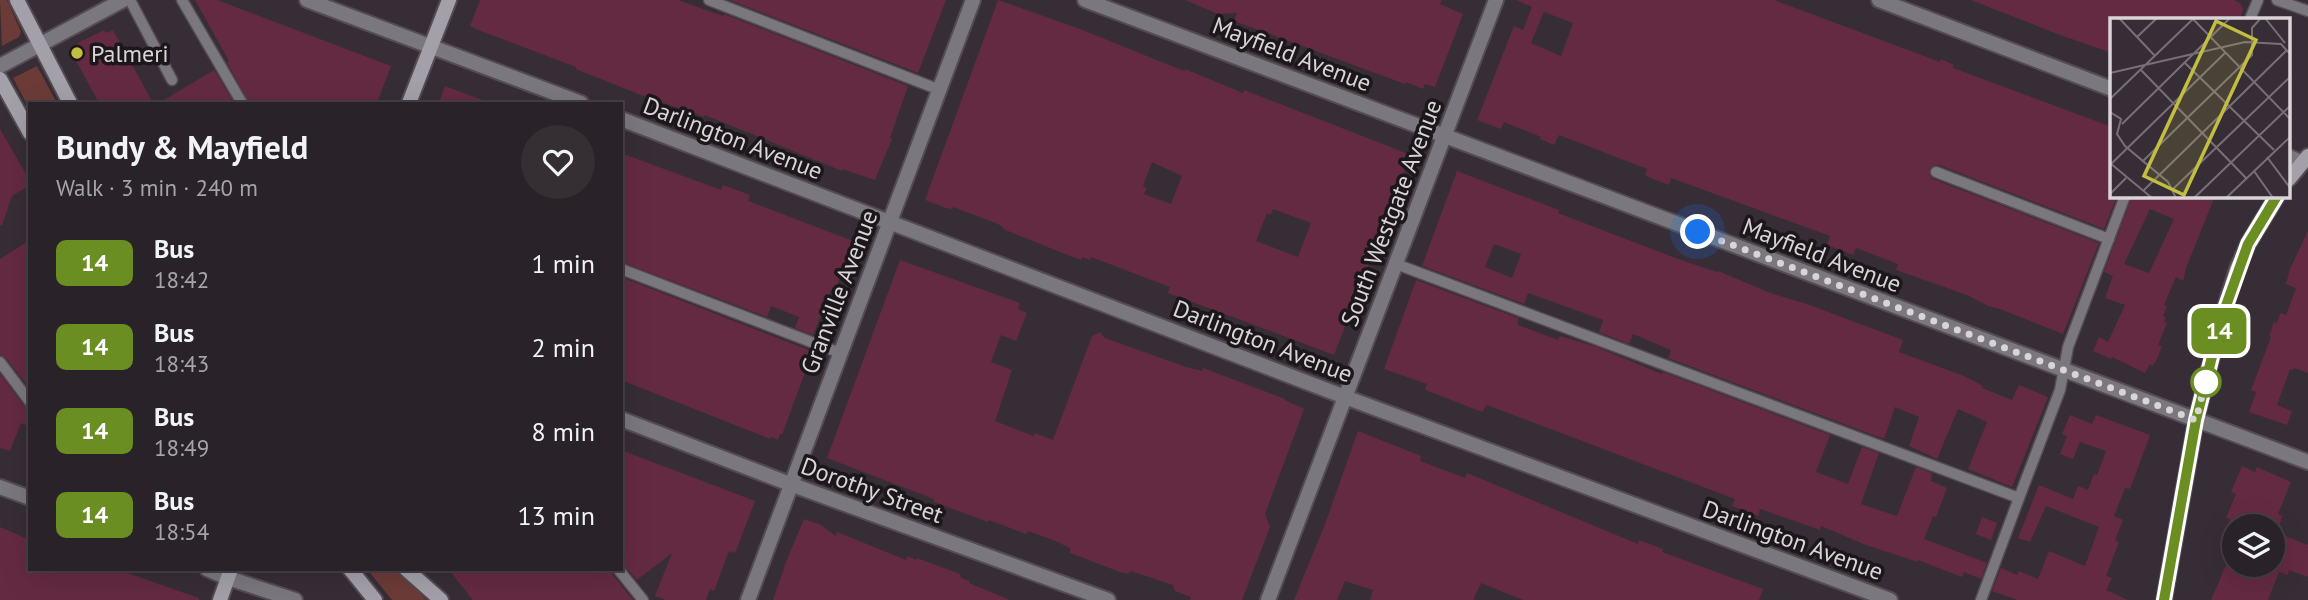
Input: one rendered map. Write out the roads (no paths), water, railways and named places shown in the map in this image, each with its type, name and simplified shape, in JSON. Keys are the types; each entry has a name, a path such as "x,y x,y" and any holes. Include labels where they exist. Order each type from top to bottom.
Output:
{"street":[{"path":"18,0 69,102"},
{"path":"0,66 123,0"},
{"path":"307,0 578,102"},
{"path":"410,102 449,0"},
{"name":"Granville Avenue","path":"748,600 973,0"},
{"name":"Mayfield Avenue","path":"1084,0 2308,462"},
{"name":"South Westgate Avenue","path":"1268,600 1496,0"},
{"path":"1879,0 2110,88"},
{"path":"0,79 28,129"},
{"name":"Darlington Avenue","path":"623,120 1345,397 1890,600"},
{"path":"2290,178 2299,158"},
{"path":"2164,600 2196,420 2222,317 2248,244 2276,198"},
{"name":"Dorothy Street","path":"623,420 1108,600"},
{"path":"0,487 28,497"},
{"path":"352,571 375,600"},
{"path":"408,571 441,600"},
{"path":"418,571 441,600"},
{"path":"220,600 230,573 279,597 295,600"}],"lane":[{"path":"130,0 172,80"},
{"path":"182,0 241,102"},
{"path":"709,0 940,90"},
{"path":"2250,18 2258,0"},
{"path":"2277,0 2308,11"},
{"path":"1936,172 2109,239"},
{"path":"1981,600 2060,390 2068,347 2124,198"},
{"path":"1396,264 2019,498"},
{"path":"623,270 840,353"},
{"path":"0,362 28,399"},
{"path":"620,571 643,600"}],"place":[{"name":"Palmeri","path":"77,53"}]}
